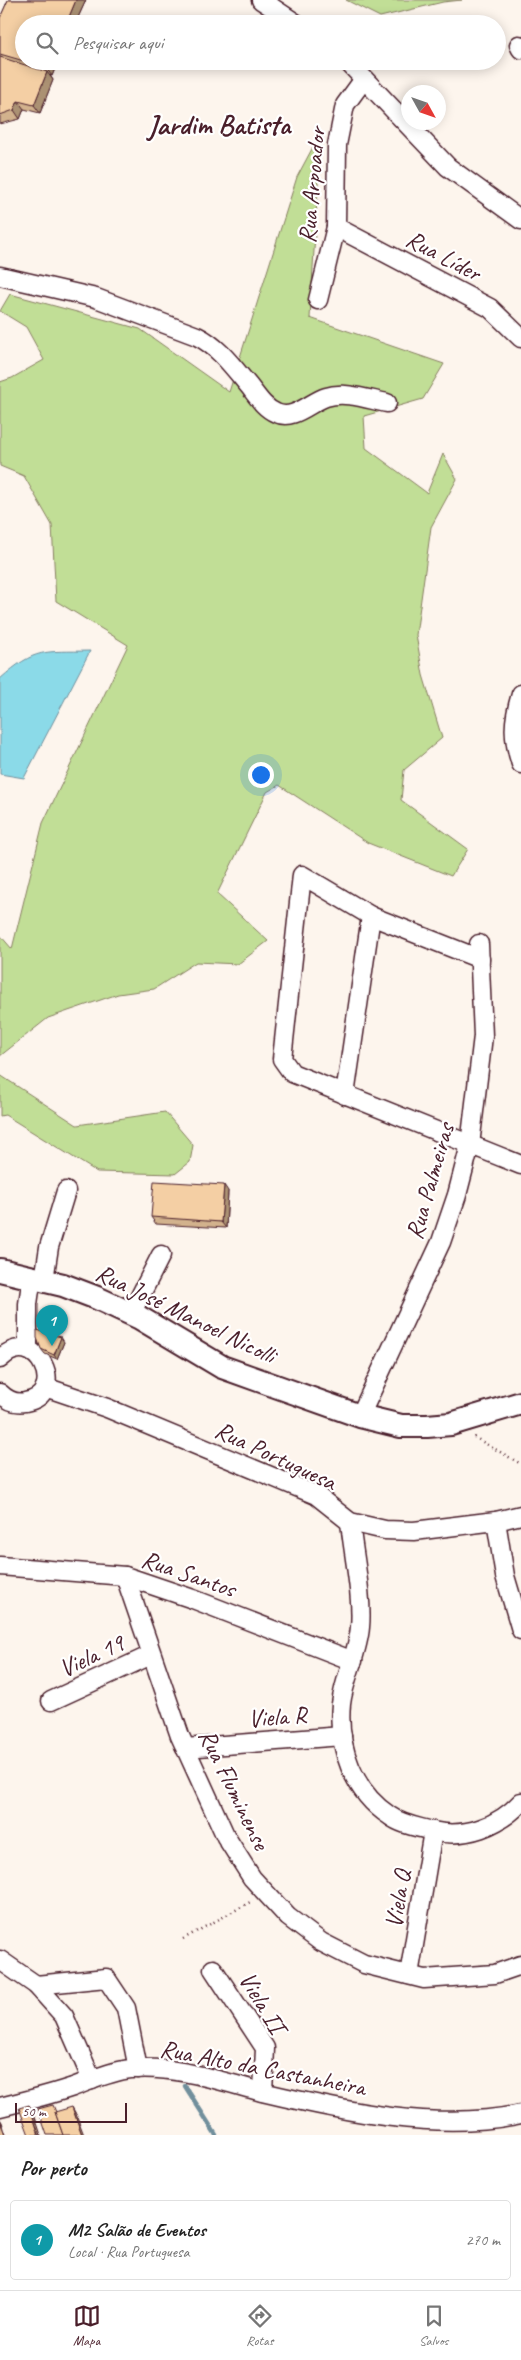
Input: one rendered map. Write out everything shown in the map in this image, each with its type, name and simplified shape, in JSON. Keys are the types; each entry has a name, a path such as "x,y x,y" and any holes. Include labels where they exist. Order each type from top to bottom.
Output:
{"main road":[{"name":"Rua José Manoel Nicolli","path":"0,1270 38,1278 88,1294 131,1314 222,1367 360,1416 401,1426 451,1424 521,1403"}],"street":[{"path":"262,0 284,15"},
{"path":"356,70 448,168 521,220"},
{"name":"Rua Arpoador","path":"318,300 329,263 336,227 336,145 345,104 364,79"},
{"name":"Rua Líder","path":"336,227 490,308 521,338"},
{"path":"0,276 96,298 197,336 209,342 225,357 265,406 278,414 291,415 324,397 340,394 387,403"},
{"path":"521,694 514,717 516,748 521,764"},
{"path":"345,1095 371,916 302,875 282,1059 292,1073 345,1095 521,1165"},
{"name":"Rua Palmeiras","path":"360,1416 441,1242 457,1195 470,1145 483,1036 479,952 371,916"},
{"path":"28,1350 28,1304 66,1192"},
{"path":"131,1314 161,1255"},
{"path":"0,1359 12,1351 28,1350 36,1354 46,1369 45,1387 41,1394 27,1402 11,1401 0,1393"},
{"name":"Rua Portuguesa","path":"45,1387 107,1408 316,1495 350,1522 385,1530 414,1531 496,1521 521,1515"},
{"path":"496,1521 505,1576 521,1630"},
{"path":"350,1522 360,1626 341,1703 342,1736 356,1780 372,1802 390,1817 440,1833 479,1831 502,1819 521,1802"},
{"name":"Rua Santos","path":"0,1566 125,1576 193,1599 352,1662"},
{"name":"Rua Fluminense","path":"125,1576 185,1748 226,1838 265,1894 288,1918 321,1942 364,1964 424,1979 495,1974 521,1965"},
{"name":"Viela 19","path":"51,1701 151,1655"},
{"name":"Viela R","path":"185,1748 342,1736"},
{"name":"Viela Q","path":"410,1975 433,1831"},
{"path":"0,1960 36,1985 66,2020 92,2080"},
{"name":"Viela II","path":"213,1969 265,2048 263,2092"},
{"path":"36,1985 106,1978 126,2008 138,2069"},
{"name":"Rua Alto da Castanheira","path":"0,2107 30,2100 109,2074 138,2069 185,2074 299,2100 394,2117 469,2120 521,2114"}],"path":[{"path":"451,1424 521,1464"},
{"path":"183,1939 265,1894"}],"green space":[{"path":"346,0 462,0 443,2 388,15 376,15"},
{"path":"313,147 318,183 310,318 444,364 423,399 364,416 366,448 427,493 443,454 457,479 431,527 416,635 423,675 442,738 404,770 401,800 468,849 451,876 368,843 279,785 267,792 217,894 268,941 238,964 196,962 154,989 118,994 48,1018 0,1056 0,935 12,949 43,823 128,645 56,601 52,525 24,476 0,466 0,382 12,378 44,360 26,327 0,311 10,294 140,329 229,392 297,177"},
{"path":"0,1075 77,1125 165,1112 193,1145 190,1162 175,1174 97,1172 5,1115 0,1116"}],"water":[{"path":"90,651 24,778 0,774 0,679 23,661 41,653"}],"building":[{"path":"8,0 76,0 70,15 15,15 15,58 0,54 0,18"},
{"path":"0,57 15,62 15,70 41,70 47,72 34,105 18,101 14,110 0,115"},
{"path":"154,1181 224,1185 221,1222 151,1217"},
{"path":"37,1330 61,1337 54,1355 41,1349 37,1338"},
{"path":"29,2105 39,2135 29,2135 19,2108"},
{"path":"53,2105 63,2135 47,2135 38,2109"},
{"path":"72,2107 82,2135 63,2135 55,2112"},
{"path":"0,2121 5,2135 0,2135"}],"waterway":[{"path":"185,2086 216,2135"}],"place":[{"name":"M2 Salão de Eventos","path":"52,1346"}],"district":[{"name":"Jardim Batista","path":"219,124"}]}
